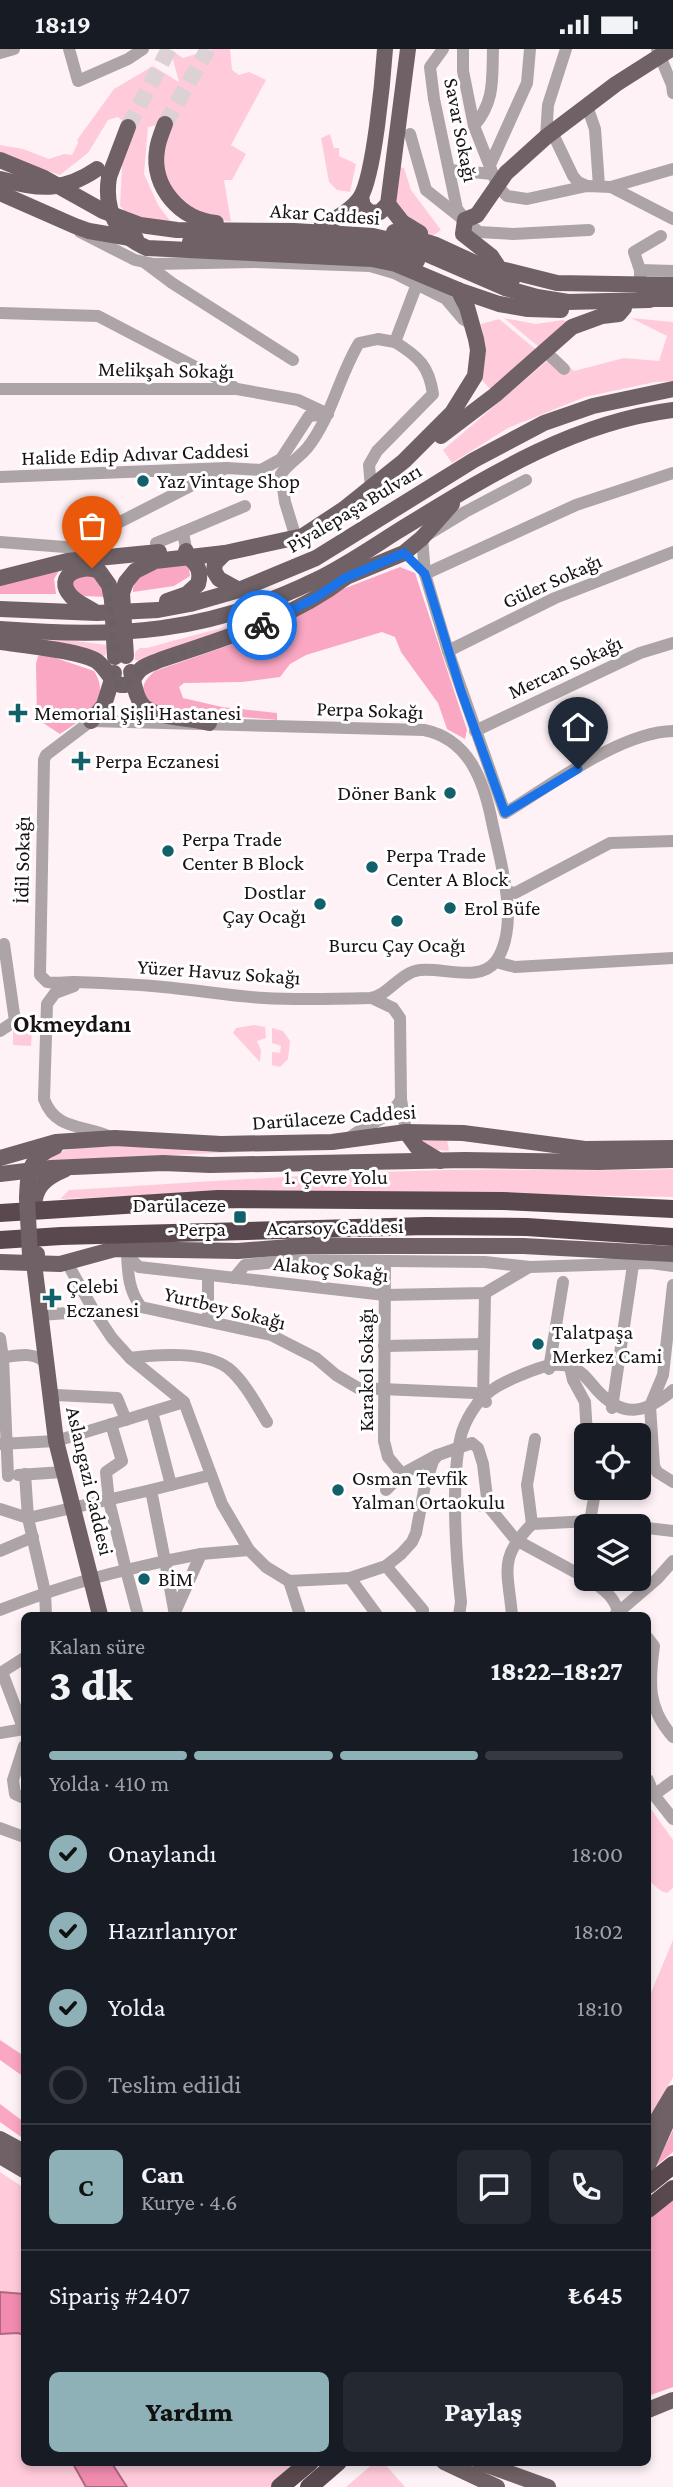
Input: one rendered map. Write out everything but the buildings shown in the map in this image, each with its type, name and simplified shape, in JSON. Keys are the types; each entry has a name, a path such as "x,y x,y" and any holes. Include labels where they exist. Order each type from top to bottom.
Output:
{"highway":[{"name":"1. Çevre Yolu","path":"0,1213 134,1203 243,1199 490,1201 673,1209"},
{"path":"0,1240 413,1226 527,1227 673,1237"},
{"path":"651,2183 673,2165"},
{"path":"651,2207 673,2189"},
{"path":"281,2487 305,2466"},
{"path":"309,2487 333,2466"}],"main road":[{"path":"385,49 374,141 361,197 363,206 370,213 380,212 388,204 408,49"},
{"path":"499,268 491,256 463,234 465,220 477,215 494,176 506,173 587,106 667,51"},
{"path":"165,124 156,164 159,177 176,205 207,223 264,230"},
{"path":"128,127 103,173 113,218 126,237 147,248 372,259 396,264 499,305 549,309 673,310"},
{"name":"Akar Caddesi","path":"0,160 44,177 103,211 140,225 177,230 354,234 387,239 505,288 551,300 650,300"},
{"path":"0,180 37,187 61,187 103,173"},
{"path":"321,227 346,211 361,197"},
{"name":"Akar Caddesi","path":"3,199 89,231 152,241 375,248 409,257 504,296 549,309"},
{"path":"388,204 402,222 436,245"},
{"path":"294,231 321,227 397,233 436,245 532,287 555,292 650,300 673,299"},
{"path":"478,264 557,283 640,278 673,285"},
{"path":"404,461 452,413 475,376 478,350 467,307 458,290"},
{"path":"0,578 67,561 152,549 186,552 230,551 296,538 319,526 495,395 579,323 619,314 624,308"},
{"path":"475,376 482,393 487,397 495,395"},
{"name":"Piyalepaşa Bulvarı","path":"0,609 97,613 138,611 190,604 239,590 316,558 474,460 523,434 593,406 673,389"},
{"name":"Piyalepaşa Bulvarı","path":"0,629 103,634 155,630 220,617 298,589 338,568 517,460 558,441 617,421 673,410"},
{"path":"298,589 326,585 404,553 422,538 459,494"},
{"path":"0,570 78,548"},
{"path":"91,721 104,705 121,656 117,597 120,574 152,549"},
{"path":"230,551 215,563 214,571 219,579 239,590"},
{"path":"117,597 129,577 144,564 186,552"},
{"path":"138,611 194,589 198,584 200,570 186,552"},
{"path":"97,613 70,595 66,587 69,573 83,567 99,571 117,597"},
{"path":"0,642 92,658 106,669 113,681 120,685 127,684 147,665 239,635 315,598 345,578"},
{"path":"121,656 133,679 139,701 146,709 209,723"},
{"path":"406,1132 417,1147 440,1161"},
{"name":"Darülaceze Caddesi","path":"0,1158 46,1144 71,1141 115,1139 221,1145 345,1141 406,1132 463,1133 585,1149 673,1148"},
{"path":"463,1133 457,1139 456,1150 465,1160"},
{"path":"364,1162 384,1156 390,1151 388,1142 380,1135"},
{"path":"30,1171 37,1157 71,1141"},
{"name":"Darülaceze Caddesi","path":"0,1175 163,1163 210,1165 465,1160 673,1160"},
{"path":"0,1175 17,1184 31,1199 44,1182 65,1169"},
{"name":"Aslangazi Caddesi","path":"30,1171 34,1260 56,1441 99,1612"},
{"name":"Acarsoy Caddesi","path":"0,1262 34,1260 60,1264 108,1250 192,1257 291,1252 447,1251 574,1253 671,1260"},
{"name":"Acarsoy Caddesi","path":"0,1268 34,1260 70,1268 127,1252"},
{"path":"651,2130 673,2093"},
{"path":"651,2158 673,2108"},
{"path":"0,2139 21,2151"},
{"path":"0,2156 21,2169"},
{"path":"651,2409 673,2400"},
{"path":"456,2466 526,2487"},
{"path":"487,2476 548,2487"}],"street":[{"path":"0,54 15,49"},
{"path":"69,49 78,81 128,59 143,49"},
{"name":"Savar Sokağı","path":"443,49 430,67 434,99 457,209 465,220"},
{"path":"463,49 464,83 474,126 494,176 507,196 527,199 673,169"},
{"path":"474,126 484,115 492,96 492,49"},
{"path":"494,176 527,83 530,49"},
{"path":"566,49 548,105 549,135 573,176 578,182 599,186 669,214"},
{"path":"667,51 673,93"},
{"path":"587,106 595,129 599,186"},
{"path":"410,134 425,190 480,232 589,230"},
{"path":"449,170 494,176"},
{"name":"Akar Caddesi","path":"62,221 107,247 154,264 255,262 370,266 417,284 446,299 463,319 473,325"},
{"path":"661,236 635,252 640,278 673,271"},
{"path":"144,261 172,283 293,360"},
{"path":"395,342 417,284"},
{"path":"0,313 98,316 237,389"},
{"path":"296,538 285,502 281,474 288,464 308,447 328,414 347,363 359,342 378,339 395,342 423,362 431,379 433,394 377,451 369,465 371,488"},
{"path":"546,352 564,369"},
{"name":"Melikşah Sokağı","path":"0,389 237,389 298,400 328,414"},
{"name":"Halide Edip Adıvar Caddesi","path":"0,477 227,468 261,470 281,459 309,415 328,414"},
{"path":"0,542 78,548 112,526 227,468"},
{"path":"425,574 576,505 673,473"},
{"path":"526,480 422,538 425,574 448,651 505,813 617,747 658,731 673,731"},
{"path":"152,549 183,532 245,506"},
{"path":"183,532 186,552"},
{"name":"Güler Sokağı","path":"448,651 555,597 673,552"},
{"path":"404,553 425,574"},
{"name":"Mercan Sokağı","path":"475,731 640,653 673,643"},
{"name":"Perpa Sokağı","path":"91,721 424,730 446,737 465,753 485,790 506,891 508,914 506,940 496,961"},
{"name":"İdil Sokağı","path":"84,983 47,982 40,975 43,794 46,755 91,721"},
{"path":"506,891 515,893 610,843 673,841"},
{"path":"0,1031 15,1021 4,944"},
{"path":"372,998 412,971 435,969 474,973 485,971 496,961 515,967 673,958"},
{"path":"84,983 55,993 47,1004 44,1099 48,1109 60,1121 98,1131 115,1139"},
{"name":"Yüzer Havuz Sokağı","path":"84,983 163,987 267,998 372,998"},
{"path":"372,998 393,1008 400,1019 401,1098 406,1132"},
{"path":"345,1141 387,1116 397,1107 401,1098"},
{"name":"Alakoç Sokağı","path":"127,1252 134,1264 139,1266 385,1295 485,1293 530,1267"},
{"name":"Yurtbey Sokağı","path":"127,1252 132,1296 141,1307 271,1335 316,1358 336,1375 358,1388 475,1393 484,1400"},
{"path":"234,1278 245,1265 295,1261 485,1262 530,1267 633,1265 671,1260"},
{"name":"Karakol Sokağı","path":"385,1261 384,1441 388,1457 402,1474"},
{"path":"612,1406 633,1265"},
{"path":"70,1268 93,1311 112,1338 130,1358 184,1402 222,1504 249,1550 266,1567 289,1581 350,1578 386,1566 412,1542 425,1485 433,1461 438,1455"},
{"path":"208,1276 208,1320"},
{"path":"550,1367 563,1282"},
{"path":"673,1285 663,1375 650,1407 654,1466 657,1472 673,1482"},
{"path":"484,1400 485,1293"},
{"path":"41,1315 93,1311"},
{"path":"0,1338 4,1476 63,1472"},
{"path":"384,1346 484,1344"},
{"path":"130,1358 159,1354 205,1359 227,1368 244,1386 267,1422"},
{"path":"2,1358 31,1355 38,1356 46,1364"},
{"path":"459,1612 456,1483 462,1447 484,1400 501,1384 540,1366 581,1373 612,1406 635,1413 673,1396"},
{"path":"570,1369 584,1402 586,1423"},
{"path":"650,1407 673,1389"},
{"path":"51,1401 57,1395 117,1398 126,1420"},
{"path":"3,1444 56,1441 184,1402"},
{"path":"152,1412 171,1485"},
{"path":"111,1425 122,1461 106,1472 109,1501 137,1612"},
{"path":"533,1524 527,1485 535,1439"},
{"path":"386,1490 402,1474 438,1455 472,1443 478,1448 483,1464 488,1506 516,1540 574,1571"},
{"path":"462,1447 466,1612"},
{"path":"25,1474 28,1518 45,1592 47,1612"},
{"path":"0,1509 28,1518 73,1510 211,1475"},
{"path":"151,1490 175,1612"},
{"path":"463,1505 488,1506"},
{"path":"512,1612 506,1560 516,1540 533,1524 574,1522"},
{"path":"651,1528 673,1531"},
{"path":"0,1551 33,1537"},
{"path":"0,1610 91,1578 201,1554 249,1550"},
{"path":"176,1612 201,1554"},
{"path":"623,1612 673,1560"},
{"path":"386,1566 422,1612"},
{"path":"350,1578 375,1612"},
{"path":"289,1581 299,1612"},
{"path":"605,1591 617,1604 620,1612"},
{"path":"651,1642 654,1646 651,1671"},
{"path":"21,1660 2,1672 21,1721"},
{"path":"651,1705 673,1737"},
{"path":"0,1733 21,1730"},
{"path":"21,1755 12,1780 15,1794 21,1797"},
{"path":"654,1795 673,1781"},
{"path":"651,1788 654,1795 671,1812"},
{"path":"0,1828 21,1836"}],"shaded area":[{"path":"170,49 183,58 212,49 230,49 232,70 239,75 249,72 266,80 231,145 246,154 232,180 224,180 231,222 187,212 159,177 162,124 148,127 144,174 158,205 177,230 127,214 120,206 122,167 117,161 127,125 118,117 108,120 88,153 60,175 0,155 0,145 23,149 49,159 64,154 72,155 77,140 114,89 153,66 179,82"},
{"path":"330,134 334,148 339,148 339,156 356,164 350,192 337,190 329,182 321,138"},
{"path":"393,166 404,168 411,190 441,230 431,237 421,234 388,192"},
{"path":"504,318 536,324 563,320 567,322 540,348"},
{"path":"631,318 673,322 673,381 655,382 585,397 508,428 452,463 443,450 556,353 574,371 624,358 659,361 667,336"},
{"path":"499,319 538,351 495,388 489,388 482,380 486,349 481,324"},
{"path":"186,565 190,576 174,586 133,592 134,584 145,573"},
{"path":"400,567 415,573 467,730 465,739 447,729 438,703 401,652 395,637 382,632 306,655 290,664 280,677 242,682 184,683 179,687 183,698 222,707 277,713 277,720 168,711 154,706 144,698 145,682 155,671 262,634 343,589"},
{"path":"60,569 54,579 56,594 0,594 0,583"},
{"path":"85,574 97,577 107,597 83,596 75,592 71,582"},
{"path":"300,597 295,605 140,661 135,660 135,652 140,648 244,621"},
{"path":"31,639 58,639 108,645 105,656"},
{"path":"44,654 94,671 99,682 98,700 93,708 60,734 37,719 36,664 38,656"},
{"path":"254,1025 265,1027 266,1038 257,1041 261,1050 260,1062 233,1033 236,1028"},
{"path":"272,1028 283,1031 290,1041 288,1059 280,1067 272,1065 272,1052 280,1053 281,1046 272,1043"},
{"path":"13,1029 32,1030 31,1046 13,1045"},
{"path":"414,1138 447,1139 449,1151 428,1149"},
{"path":"112,1146 264,1151 40,1161 66,1150"},
{"path":"673,1169 673,1197 278,1190 60,1199 69,1190 351,1173"},
{"path":"651,1809 673,1840 673,1888 667,1893 651,1883"},
{"path":"673,1940 673,2077 651,2117 651,1993"},
{"path":"0,2040 21,2054 21,2075 0,2060"},
{"path":"0,2104 21,2120 21,2137 0,2122"},
{"path":"673,2130 673,2152 656,2166"},
{"path":"0,2172 21,2186 21,2294 0,2292"},
{"path":"673,2200 673,2387 651,2395 651,2218"},
{"path":"0,2292 21,2294 21,2334 0,2334"},
{"path":"0,2334 21,2334 21,2466 74,2466 86,2487 0,2487"},
{"path":"74,2466 114,2466 127,2487 86,2487"},
{"path":"114,2466 295,2466 270,2487 127,2487"},
{"path":"370,2466 387,2466 405,2487 346,2487"}],"tunnel":[{"path":"128,127 169,49"},
{"path":"165,124 208,49"}],"way so far":[{"path":"92,568 99,571 109,585 115,657 113,681 120,685 127,684 147,665 262,625"}],"place":[{"name":"Yaz Vintage Shop","path":"143,481"},
{"name":"Memorial Şişli Hastanesi","path":"18,713"},
{"name":"Perpa Eczanesi","path":"81,761"},
{"name":"Döner Bank","path":"450,793"},
{"name":"Perpa Trade Center B Block","path":"168,851"},
{"name":"Perpa Trade Center A Block","path":"372,867"},
{"name":"Dostlar Çay Ocağı","path":"320,904"},
{"name":"Erol Büfe","path":"450,908"},
{"name":"Burcu Çay Ocağı","path":"397,921"},
{"name":"Darülaceze - Perpa","path":"240,1217"},
{"name":"Çelebi Eczanesi","path":"52,1298"},
{"name":"Talatpaşa Merkez Cami","path":"538,1344"},
{"name":"Osman Tevfik Yalman Ortaokulu","path":"338,1490"},
{"name":"BİM","path":"144,1579"}],"district":[{"name":"Okmeydanı","path":"72,1024"}],"route":[{"path":"262,625 315,598 345,578 404,553 425,574 461,691 505,813 578,769"}]}
